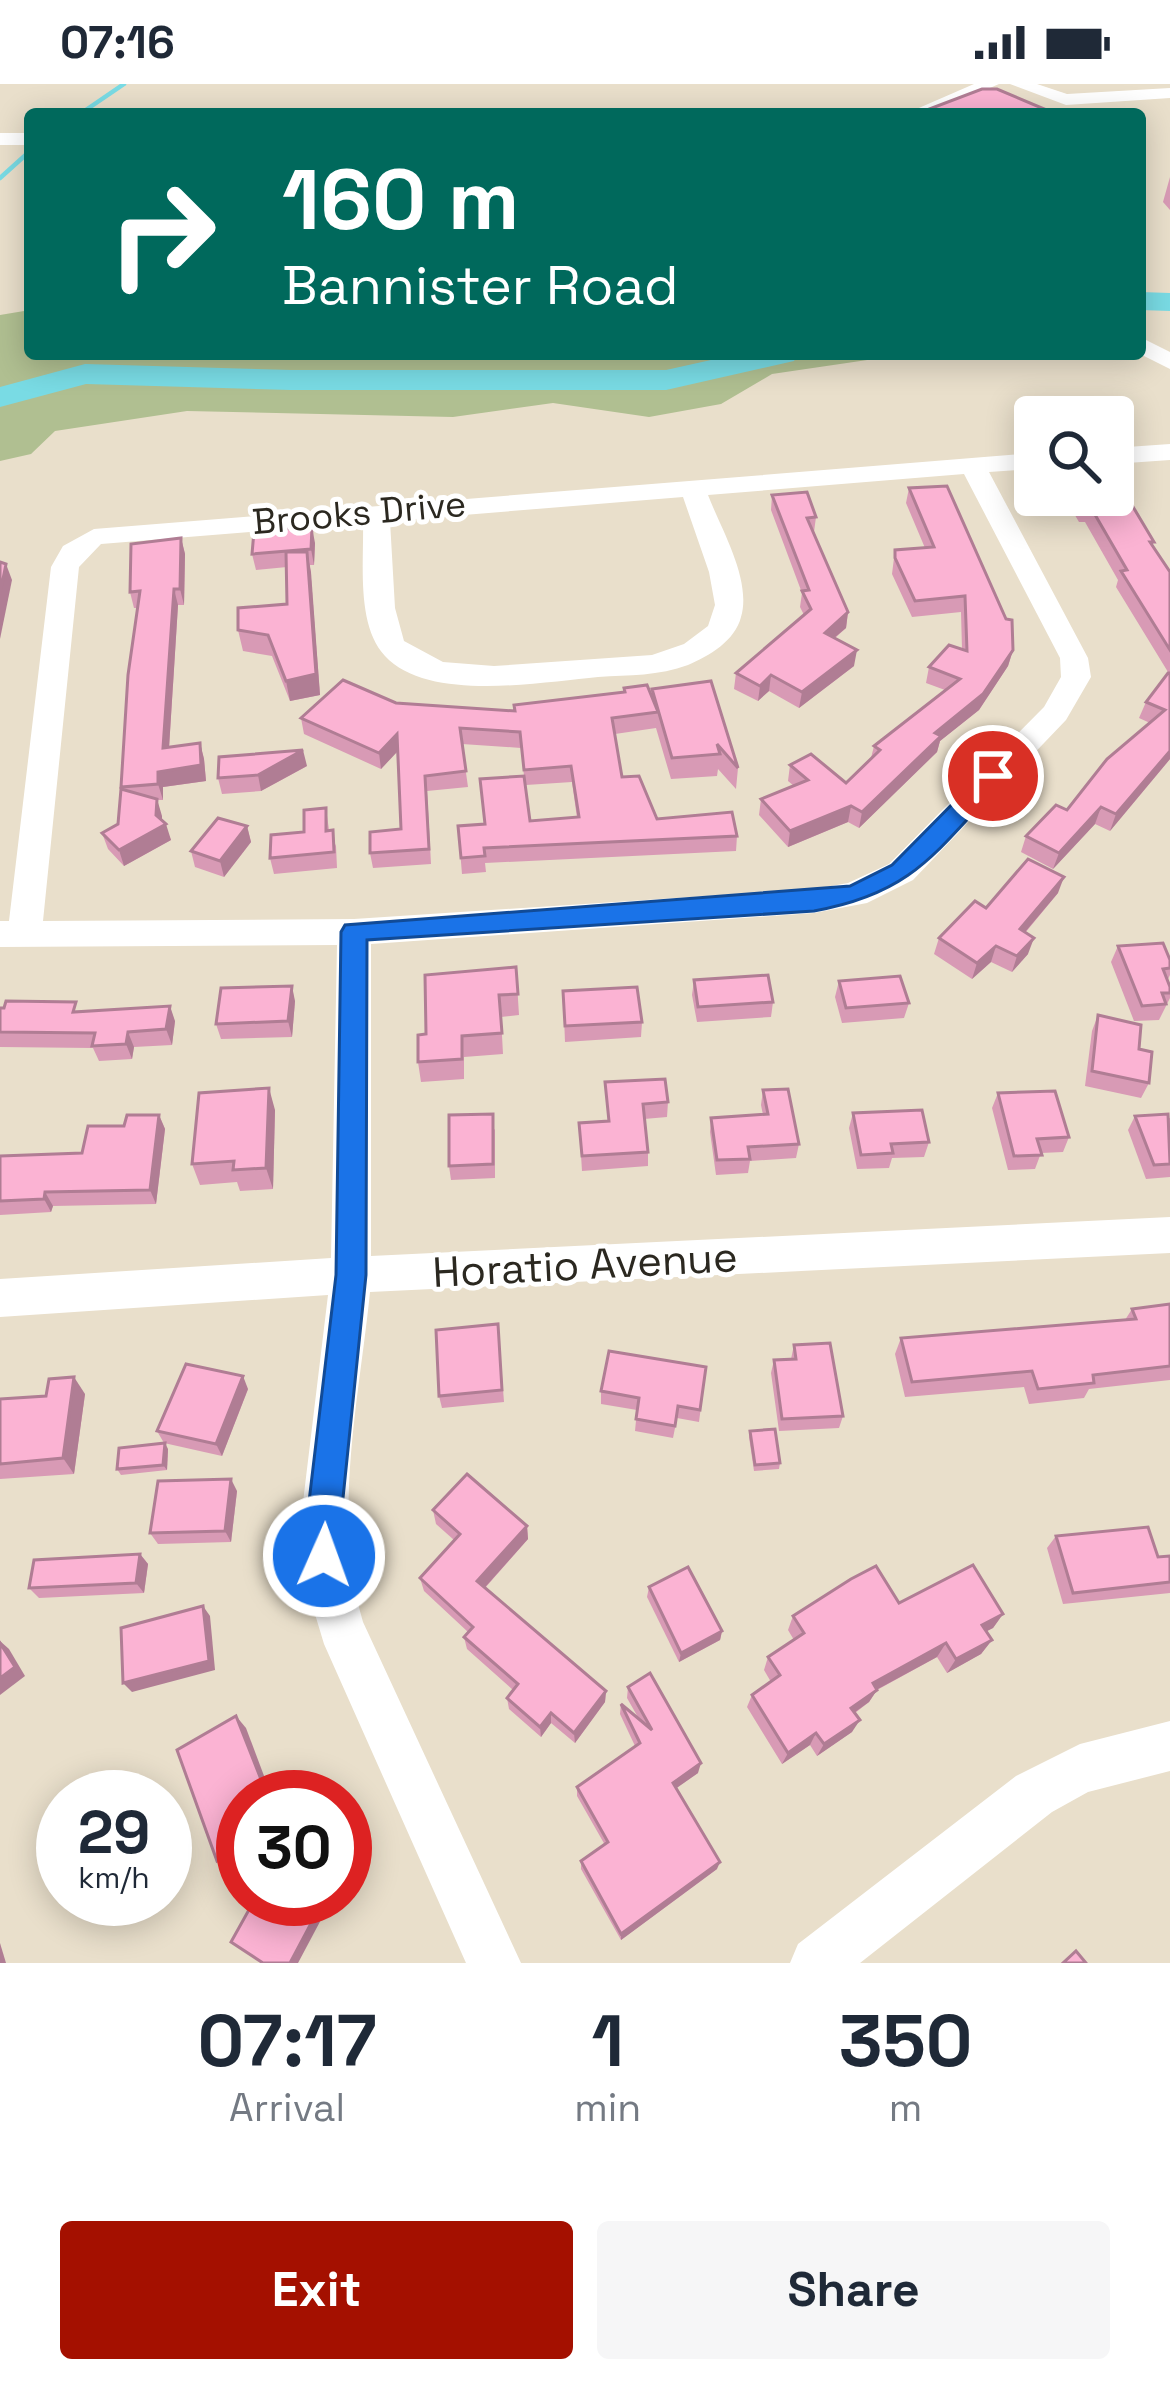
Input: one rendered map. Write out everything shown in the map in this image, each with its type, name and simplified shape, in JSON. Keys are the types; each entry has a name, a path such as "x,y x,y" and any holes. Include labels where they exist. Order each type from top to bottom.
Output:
{"street":[{"path":"929,108 990,84"},
{"path":"1019,84 1066,100 1170,93"},
{"path":"1134,455 1170,452"},
{"name":"Brooks Drive","path":"12,934 36,819 65,567 81,544 112,532 1014,462"},
{"path":"12,934 354,932 814,901 855,894 901,872 1055,713 1076,677 1074,658 972,465"},
{"path":"376,511 383,617 387,639 397,653 450,673 488,676 665,663 717,634 727,619 729,594 692,486"},
{"path":"0,815 36,819"},
{"path":"354,932 351,1275 323,1527 328,1581 341,1627 494,1963"},
{"name":"Horatio Avenue","path":"0,1298 351,1275 1170,1235"},
{"path":"817,1963 1034,1794 1080,1769 1170,1746"}],"green space":[{"path":"24,311 24,360 867,360 772,374 721,404 649,417 553,403 453,417 187,411 55,431 31,454 0,461 0,315"}],"building":[{"path":"982,89 997,89 1042,108 932,108"},
{"path":"947,486 1006,619 1012,620 1013,650 983,694 935,733 941,736 862,812 851,806 790,831 761,799 808,780 790,765 811,754 846,783 880,750 874,746 960,679 929,667 949,645 967,651 965,596 915,601 895,558 895,550 934,547 909,488"},
{"path":"807,492 816,517 807,518 848,612 825,633 857,650 802,692 771,675 760,686 736,673 811,609 802,591 809,590 772,495"},
{"path":"1134,508 1154,542 1150,542 1170,572 1170,650 1121,571 1127,570 1096,516 1134,516"},
{"path":"312,527 311,549 252,554 254,531"},
{"path":"181,538 163,748 200,743 201,765 158,772 158,784 121,787 128,675 140,591 130,592 131,544"},
{"path":"286,552 307,552 316,674 286,681 268,635 238,630 238,608 287,604"},
{"path":"0,562 6,564 0,594"},
{"path":"1168,673 1170,751 1116,814 1101,807 1059,853 1026,836 1056,805 1067,810 1107,759 1165,710 1146,702"},
{"path":"343,680 396,703 515,711 514,705 625,692 624,688 647,685 658,712 612,718 622,777 639,776 657,819 732,812 737,836 484,848 485,856 461,858 458,826 485,824 480,779 524,776 530,821 579,817 571,766 524,770 520,732 460,728 466,771 425,776 429,849 370,853 370,832 401,829 397,734 379,753 301,718"},
{"path":"711,681 738,768 717,744 720,754 672,758 652,689"},
{"path":"303,750 258,775 218,778 219,757"},
{"path":"121,789 157,799 156,815 166,824 119,850 102,833 118,824"},
{"path":"326,808 326,831 333,830 334,852 270,858 271,835 304,832 304,810"},
{"path":"218,818 247,826 220,861 191,851"},
{"path":"1028,859 1064,877 1020,929 1034,938 1017,956 996,946 977,963 939,938 975,901 986,908"},
{"path":"1163,943 1170,960 1170,968 1163,969 1170,993 1162,993 1166,1004 1142,1006 1118,946"},
{"path":"516,967 518,994 499,995 502,1033 462,1036 462,1059 418,1062 418,1035 426,1034 425,975"},
{"path":"768,975 773,1002 698,1007 694,980"},
{"path":"900,976 909,1003 846,1008 839,981"},
{"path":"292,986 288,1021 216,1024 221,988"},
{"path":"637,987 642,1022 565,1026 563,991"},
{"path":"6,1001 76,1002 73,1012 170,1006 166,1029 128,1032 126,1044 92,1046 95,1033 0,1032 0,1008"},
{"path":"1098,1015 1141,1025 1139,1049 1152,1052 1149,1083 1092,1071"},
{"path":"665,1079 668,1102 643,1104 648,1152 582,1156 579,1123 609,1121 605,1082"},
{"path":"269,1088 266,1168 233,1170 234,1161 192,1164 199,1093"},
{"path":"788,1089 799,1144 748,1147 750,1159 717,1160 711,1118 768,1114 763,1090"},
{"path":"1055,1091 1069,1137 1037,1139 1042,1155 1014,1156 998,1093"},
{"path":"922,1110 929,1142 891,1144 893,1153 861,1155 853,1113"},
{"path":"493,1114 493,1164 449,1166 449,1115"},
{"path":"1168,1114 1170,1164 1154,1165 1135,1116"},
{"path":"127,1115 159,1115 150,1190 45,1192 44,1199 0,1201 0,1156 82,1153 88,1126 124,1126"},
{"path":"1170,1304 1170,1366 1093,1375 1094,1383 1038,1389 1032,1371 912,1382 901,1338 1136,1319 1132,1309"},
{"path":"498,1324 502,1390 439,1396 436,1330"},
{"path":"830,1343 843,1416 782,1419 774,1360 796,1359 794,1345"},
{"path":"609,1351 706,1367 700,1410 678,1406 675,1426 636,1419 639,1398 601,1391"},
{"path":"186,1364 243,1376 216,1444 157,1431"},
{"path":"74,1377 63,1458 0,1464 0,1399 46,1396 49,1379"},
{"path":"775,1429 780,1463 755,1465 750,1431"},
{"path":"165,1443 163,1465 117,1469 119,1448"},
{"path":"467,1474 527,1526 477,1581 606,1691 574,1733 551,1713 540,1727 507,1698 518,1684 464,1637 473,1627 420,1578 460,1534 433,1510"},
{"path":"231,1479 225,1531 150,1533 158,1481"},
{"path":"1148,1527 1158,1557 1170,1556 1170,1582 1073,1593 1056,1536"},
{"path":"140,1554 136,1583 29,1588 34,1560"},
{"path":"973,1565 1003,1614 982,1625 992,1640 956,1659 946,1643 873,1683 877,1690 851,1708 860,1720 824,1744 816,1733 788,1753 752,1695 780,1675 768,1657 804,1633 793,1616 876,1566 899,1603"},
{"path":"688,1567 722,1631 681,1653 649,1587"},
{"path":"203,1606 209,1661 123,1683 121,1628"},
{"path":"0,1643 15,1667 0,1678"},
{"path":"650,1673 701,1763 673,1783 720,1862 621,1934 581,1861 608,1842 577,1787 640,1743 621,1704 652,1730 628,1687"},
{"path":"236,1716 257,1770 216,1770 216,1858 192,1792 192,1770 184,1770 177,1750"},
{"path":"240,1926 310,1926 290,1963 263,1963 231,1942"},
{"path":"1076,1951 1086,1963 1063,1963"}],"waterway":[{"path":"89,108 124,84"},
{"path":"0,178 24,156"},
{"path":"1146,301 1170,302"},
{"path":"0,397 85,374 291,380 666,380 755,360"}],"route":[{"path":"324,1556 323,1527 351,1275 354,932 814,901 855,894 901,872 993,776"}]}
